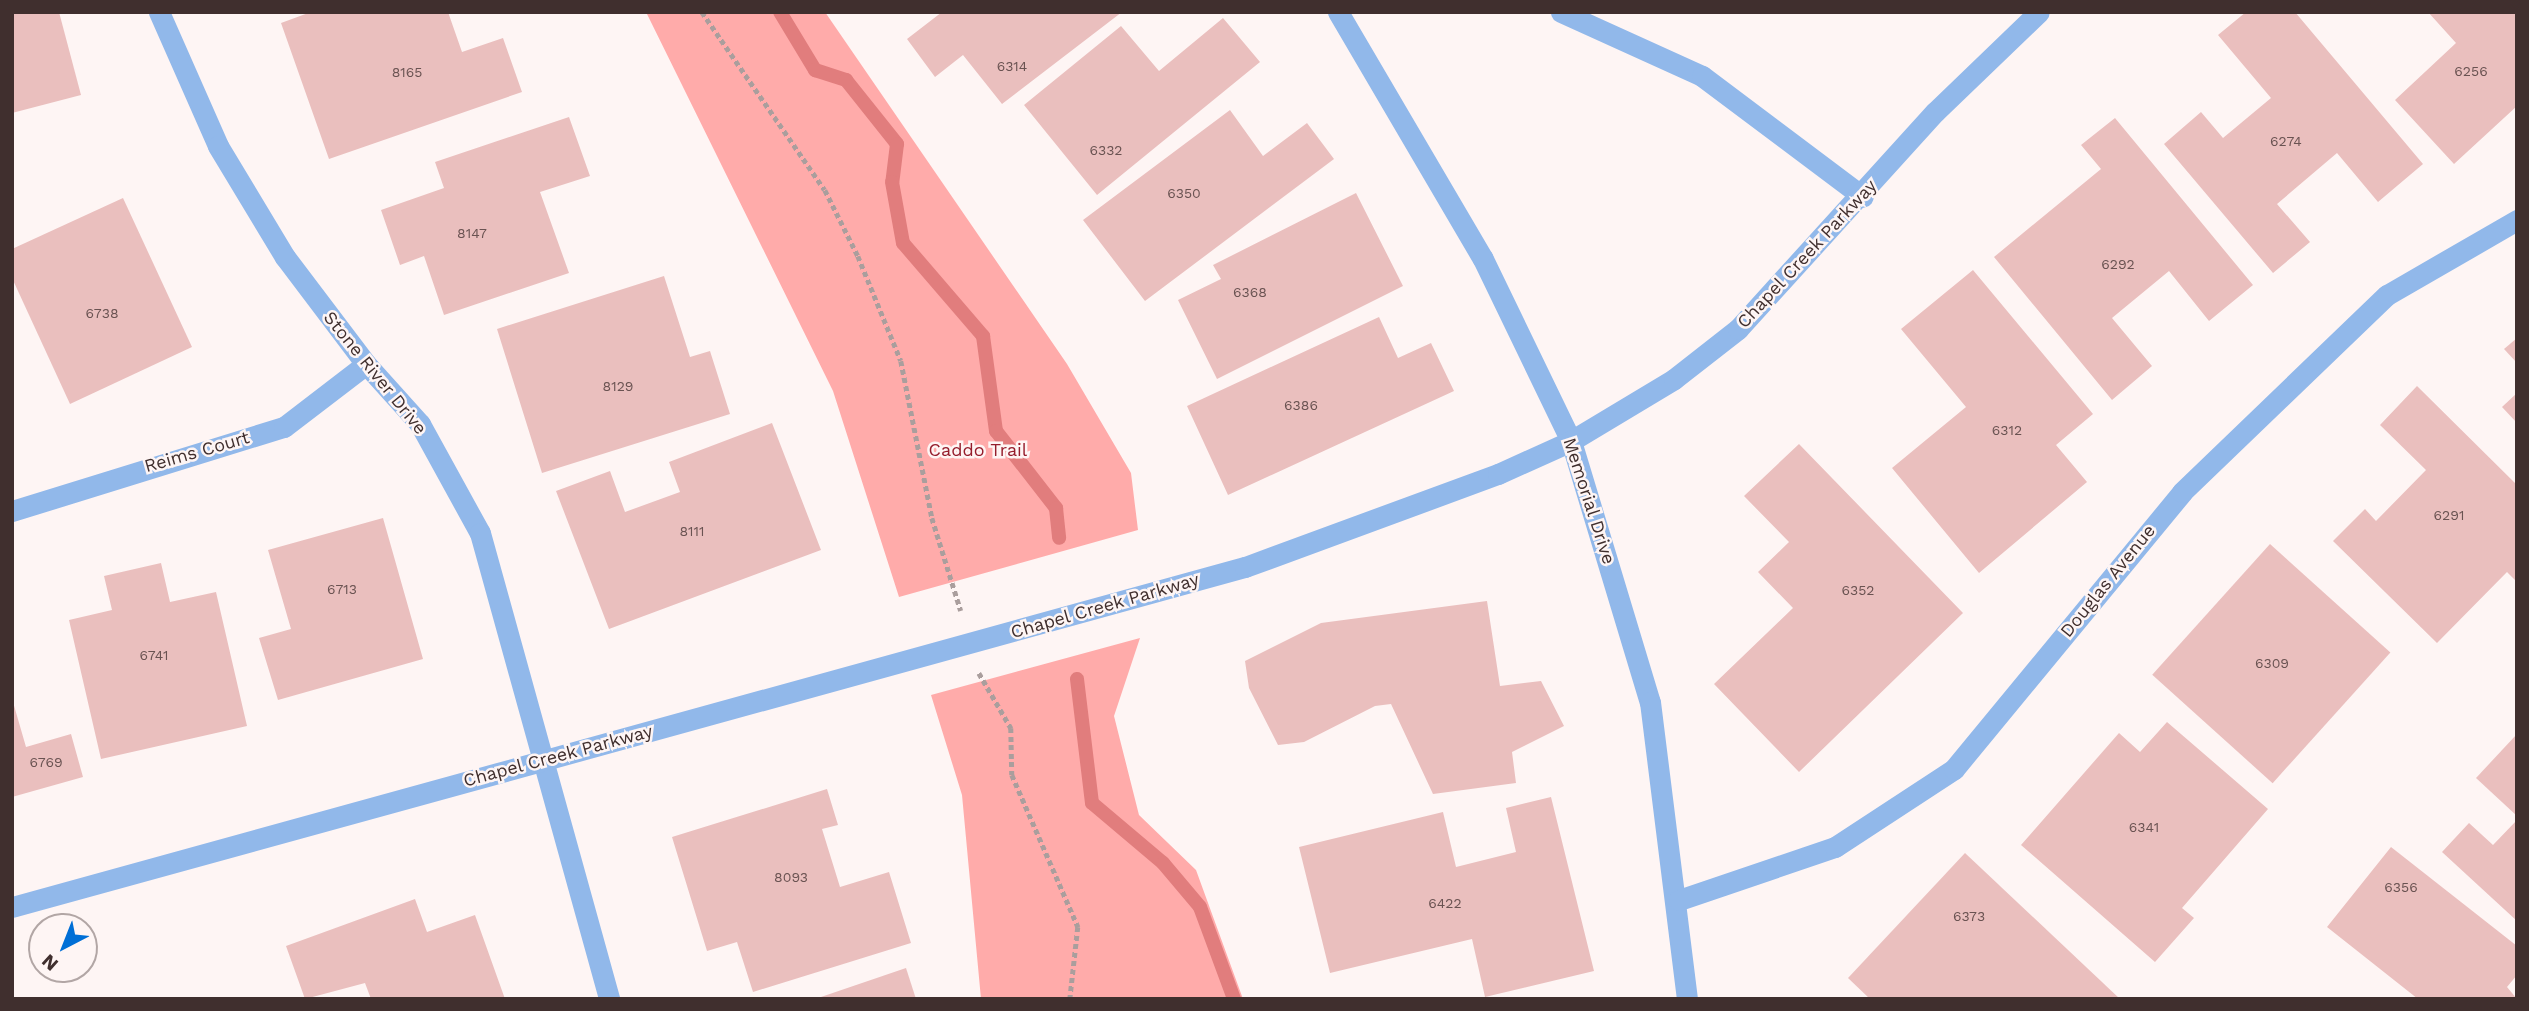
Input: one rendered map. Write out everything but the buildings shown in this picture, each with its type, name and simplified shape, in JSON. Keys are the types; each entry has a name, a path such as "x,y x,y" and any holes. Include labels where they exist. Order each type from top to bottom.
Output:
{"street":[{"name":"Stone River Drive","path":"159,12 218,146 285,257 366,364 420,424 480,533 545,758 609,999"},
{"name":"Memorial Drive","path":"1338,12 1483,259 1571,441 1650,702 1679,900 1687,999"},
{"path":"1561,12 1702,76 1863,197"},
{"name":"Chapel Creek Parkway","path":"12,907 1245,567 1498,474 1571,441 1674,379 1738,329 1863,197 1988,56 2039,12"},
{"name":"Douglas Avenue","path":"1679,900 1835,847 1955,769 2182,492 2387,295 2517,220"},
{"name":"Reims Court","path":"12,511 284,427 366,364"}],"path":[{"path":"702,12 825,190 858,256 901,361 932,518 982,684 1011,728 1012,775 1078,926 1070,999"}],"green space":[{"name":"Caddo Trail","path":"646,12 825,12 1067,364 1131,473 1138,530 899,597 833,391"},
{"path":"1140,638 1114,716 1139,815 1196,870 1243,999 981,999 962,795 931,695"}],"waterway":[{"path":"780,12 815,70 846,80 897,144 892,182 903,243 983,336 996,431 1056,508 1059,538"},
{"path":"1077,679 1092,803 1163,863 1200,907 1234,999"}]}
